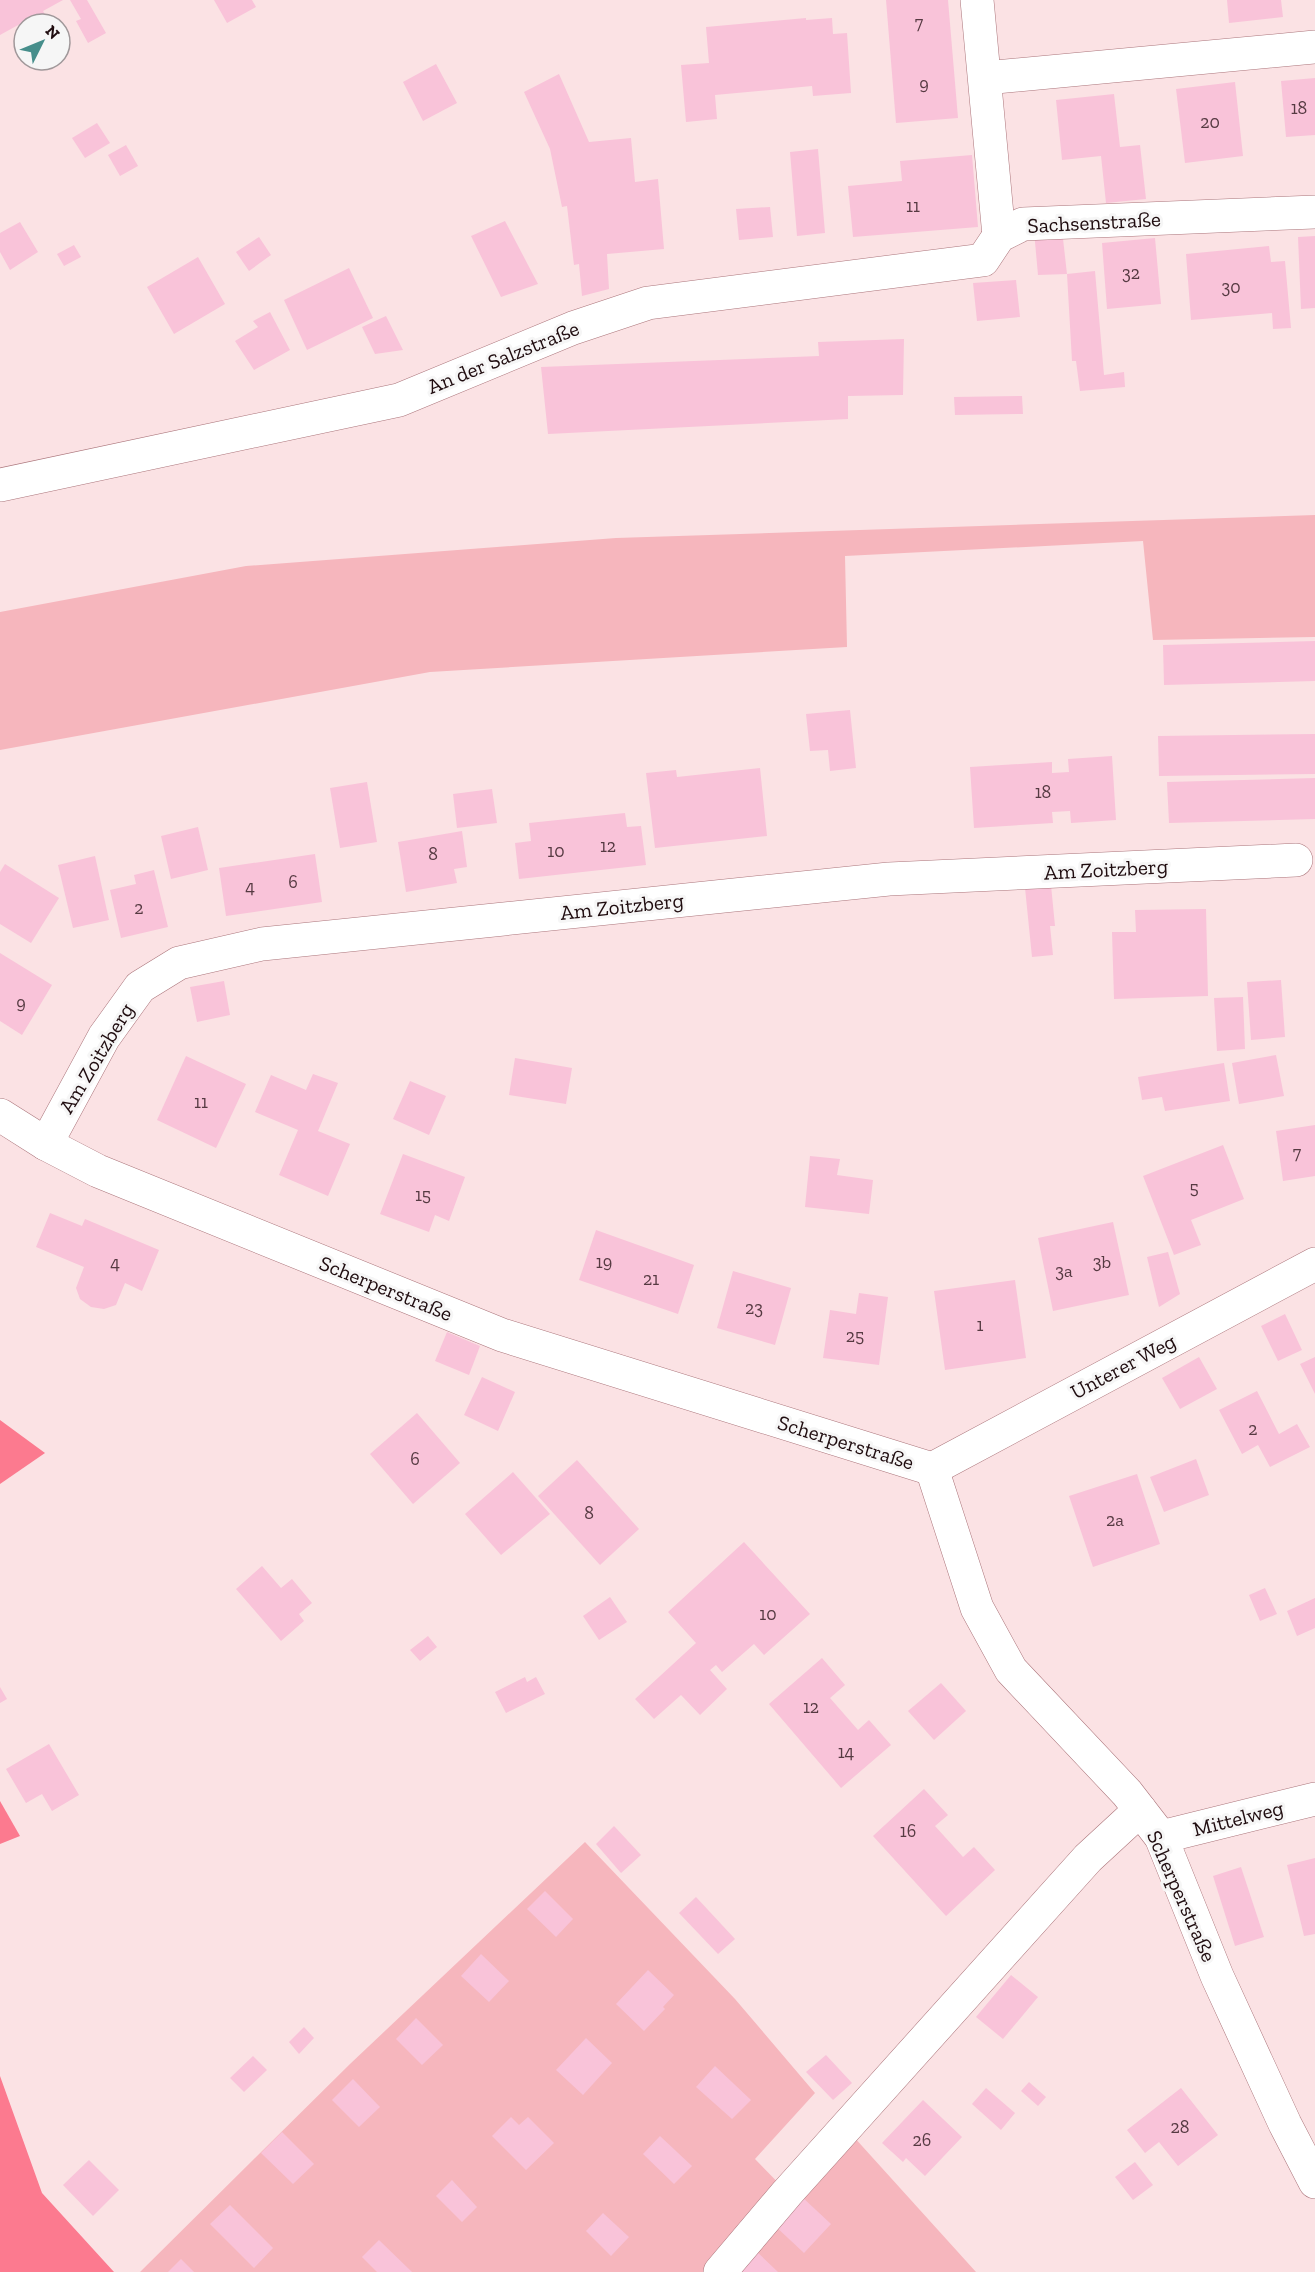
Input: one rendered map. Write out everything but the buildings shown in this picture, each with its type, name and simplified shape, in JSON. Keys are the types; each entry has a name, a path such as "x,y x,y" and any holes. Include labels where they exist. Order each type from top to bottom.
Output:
{"street":[{"name":"Sachsenstraße","path":"977,0 999,236 1023,224 1315,212"},
{"path":"985,78 1315,47"},
{"name":"An der Salzstraße","path":"0,485 399,400 573,328 648,303 983,260 999,236"},
{"name":"Am Zoitzberg","path":"46,1144 104,1037 140,987 179,963 200,958 262,944 889,879 1296,860"},
{"name":"Scherperstraße","path":"0,1115 46,1144 98,1170 502,1335 932,1469 977,1608 1011,1670 1127,1793 1161,1837 1217,1976 1285,2124 1315,2182"},
{"name":"Unterer Weg","path":"932,1469 1315,1264"},
{"name":"Mittelweg","path":"1161,1837 1315,1799"},
{"path":"720,2272 787,2193 1080,1866 1140,1810"}],"shaded area":[{"path":"1315,515 1315,637 1153,640 1143,541 845,556 847,647 430,672 0,750 0,612 246,566 616,538"},
{"path":"0,1420 45,1453 0,1484"},
{"path":"0,1801 20,1836 0,1844"},
{"path":"585,1842 735,1999 815,2093 755,2159 794,2199 853,2136 976,2272 140,2272 350,2064"},
{"path":"0,2076 42,2193 114,2272 0,2272"}]}
